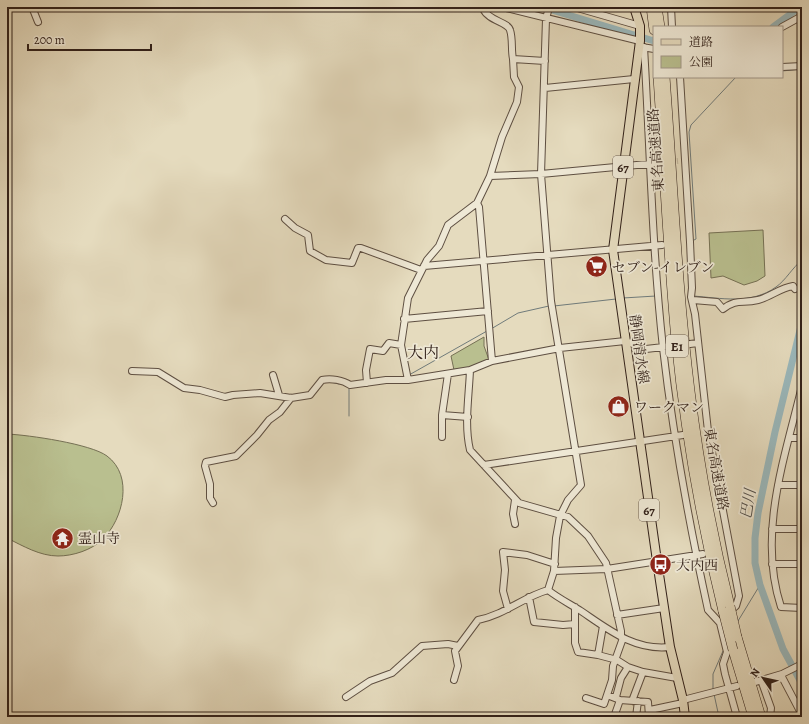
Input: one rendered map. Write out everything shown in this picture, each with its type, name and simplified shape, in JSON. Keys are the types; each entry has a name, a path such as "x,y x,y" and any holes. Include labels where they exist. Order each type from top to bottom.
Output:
{"highway":[{"path":"651,7 654,26"},
{"path":"657,7 660,26"},
{"name":"東名高速道路","path":"658,78 676,333 682,393 698,495 730,651 758,717"},
{"name":"東名高速道路","path":"665,78 680,288 690,392 723,612 737,637 758,717"}],"main road":[{"name":"静岡清水線","path":"634,7 640,26 641,45 634,79 613,250 670,647 685,717"}],"street":[{"path":"32,7 38,22"},
{"path":"408,380 401,345 408,298 423,268 440,246 448,225 476,202 490,176 502,137 517,102 519,86 514,77 510,29 487,16 483,9 478,7"},
{"path":"502,7 653,49"},
{"path":"548,590 554,571 556,538 560,516 568,500 581,485 560,348 552,310 541,174 545,88 546,18 549,7"},
{"path":"574,7 640,26"},
{"path":"671,7 672,26"},
{"path":"783,26 802,16"},
{"path":"641,45 651,164 655,246 663,347 674,437 700,555 708,610 723,612 733,608 738,601 739,596 705,432 698,343 687,243 686,160 680,78"},
{"path":"513,59 545,62"},
{"path":"783,67 802,66"},
{"path":"545,88 634,79"},
{"path":"678,161 686,160"},
{"path":"490,176 541,174 658,163"},
{"path":"476,202 479,207 492,361"},
{"path":"285,219 295,228 308,235 310,251 326,260 352,263 360,248 423,268 483,261 662,245"},
{"path":"692,297 717,302 722,309 732,302 756,300 786,287 793,286 795,289"},
{"path":"404,319 488,311"},
{"path":"132,371 158,372 184,388 200,390 224,397 260,393 291,398 310,395 322,380 334,380 350,385 408,380 470,370 492,361 560,348 625,340 646,350 672,346"},
{"path":"367,383 366,370 370,349 383,351 389,343 401,345"},
{"path":"690,344 698,343"},
{"path":"470,370 468,417 468,440 470,450 515,500 523,505 568,518 583,531 606,562 622,638 617,660 614,666 612,680 604,704 586,698"},
{"path":"442,437 442,415 448,374"},
{"path":"273,375 279,395"},
{"path":"802,386 778,485 772,529 772,564 781,607 802,608"},
{"path":"213,503 210,498 210,484 205,466 206,462 236,456 257,435 269,420 280,412 291,398"},
{"path":"442,415 468,417"},
{"path":"484,465 640,441 683,436"},
{"path":"790,438 802,438"},
{"path":"778,485 802,485"},
{"path":"515,500 512,514 515,524"},
{"path":"772,529 802,529"},
{"path":"723,552 730,550"},
{"path":"508,608 503,591 505,570 503,552 527,555 555,564"},
{"path":"554,571 607,569 700,555"},
{"path":"772,564 802,564"},
{"path":"454,680 458,666 455,651 478,620 489,618 529,597 548,590"},
{"path":"548,590 622,638 642,646 654,648 670,647"},
{"path":"529,597 534,622 563,625 575,624"},
{"path":"575,607 575,643 578,652 617,660 628,667 643,672 677,678"},
{"path":"617,615 664,608"},
{"path":"723,612 724,640 730,651 723,668 737,717"},
{"path":"598,655 603,626"},
{"path":"346,697 370,681 392,673 422,646 448,644 458,646"},
{"path":"770,717 771,708 758,681 781,674 802,664"},
{"path":"614,717 621,678 628,667"},
{"path":"636,717 635,701 643,672"},
{"path":"781,674 802,715"},
{"path":"607,695 635,701 648,702 650,714 683,702 737,686"}],"green space":[{"path":"763,230 765,276 757,281 744,285 723,276 711,278 709,233"},
{"path":"484,337 484,346 489,360 470,368 454,370 451,356"},
{"path":"7,434 44,438 74,444 99,452 107,456 115,464 121,475 123,498 116,520 110,531 99,543 82,552 70,555 51,556 25,547 7,538"}],"waterway":[{"path":"542,7 653,41"},
{"path":"774,26 800,7"},
{"path":"783,71 802,69"},
{"path":"694,240 696,239 689,132 691,125 735,78"},
{"path":"693,296 736,299 766,293 780,284 802,260"},
{"path":"623,298 656,296"},
{"path":"554,306 616,299"},
{"path":"491,329 518,313 549,306"},
{"name":"巴川","path":"802,322 775,432 758,513 755,538 755,563 760,585 783,649 802,684"},
{"path":"409,375 487,331"},
{"path":"331,382 339,384"},
{"path":"313,396 320,387"},
{"path":"349,387 349,416"},
{"path":"738,621 760,585"},
{"path":"713,689 713,674 723,651"},
{"path":"714,694 719,717"}],"tunnel":[{"path":"668,162 678,161"}],"place":[{"name":"セブン-イレブン","path":"597,267"},
{"name":"ワークマン","path":"619,407"},
{"name":"霊山寺","path":"62,538"},
{"name":"大内西","path":"661,565"}],"district":[{"name":"大内","path":"423,353"}]}
